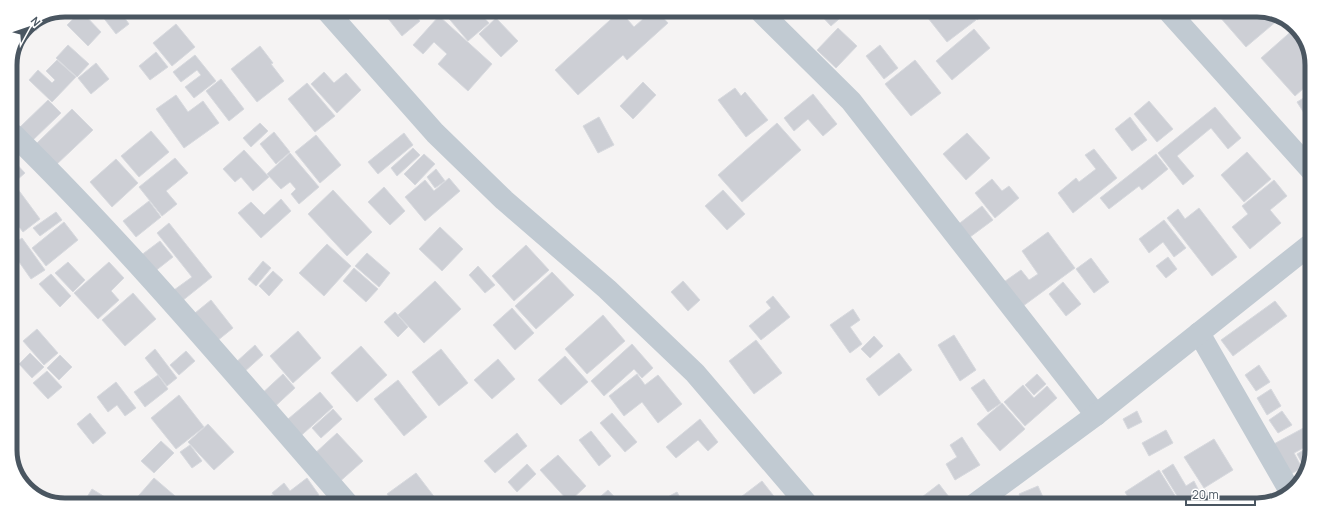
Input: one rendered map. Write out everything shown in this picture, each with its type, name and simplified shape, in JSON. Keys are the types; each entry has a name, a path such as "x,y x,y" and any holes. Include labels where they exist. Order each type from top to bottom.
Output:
{"street":[{"path":"332,17 436,133 458,155 504,200 607,289 695,373 802,498"},
{"path":"766,17 851,101 1096,415"},
{"path":"1174,17 1305,163"},
{"path":"17,138 59,180 183,314 342,498"},
{"path":"983,498 1096,415 1305,249"},
{"path":"1199,333 1288,487"}],"building":[{"path":"75,17 87,17 101,32 88,46 67,25"},
{"path":"103,17 124,17 129,24 116,34"},
{"path":"387,17 417,17 420,21 402,36"},
{"path":"438,17 440,17 492,64 468,91 438,64 447,54 434,42 423,54 413,45"},
{"path":"448,17 484,17 489,23 468,41"},
{"path":"613,17 625,17 634,27 645,17 662,17 668,23 627,60 623,55 578,95 555,70"},
{"path":"823,17 841,17 831,26"},
{"path":"927,17 974,17 976,20 947,42"},
{"path":"1220,17 1263,17 1276,21 1246,47"},
{"path":"496,18 518,41 501,57 479,34"},
{"path":"43,23 36,31 34,29"},
{"path":"176,24 195,47 172,66 153,43"},
{"path":"838,28 857,46 836,68 817,50"},
{"path":"974,29 990,48 952,80 936,61"},
{"path":"1291,31 1300,44 1304,56 1305,87 1295,96 1261,58"},
{"path":"68,45 89,64 77,77 56,58"},
{"path":"880,45 898,68 884,79 866,56"},
{"path":"260,46 284,81 257,102 231,69"},
{"path":"156,52 168,67 150,80 139,66"},
{"path":"195,55 216,81 194,98 185,87 201,75 197,70 181,82 173,72"},
{"path":"57,60 76,77 52,102 29,80 38,70 52,83 55,80 46,71"},
{"path":"915,60 941,93 911,116 885,84"},
{"path":"96,63 109,79 91,94 78,78"},
{"path":"324,72 334,83 346,73 361,90 337,113 311,84"},
{"path":"221,79 244,109 229,121 206,91"},
{"path":"643,82 656,95 633,119 620,106"},
{"path":"307,83 335,116 315,132 288,99"},
{"path":"735,88 741,96 745,92 768,120 746,137 718,100"},
{"path":"813,94 837,124 823,136 808,119 794,131 784,118"},
{"path":"176,95 188,112 203,101 219,123 184,148 156,109"},
{"path":"1305,97 1305,115 1297,102"},
{"path":"48,100 61,113 32,141 19,128"},
{"path":"1149,101 1173,129 1157,142 1134,114"},
{"path":"1215,107 1241,138 1228,149 1211,128 1177,156 1194,176 1183,185 1158,153"},
{"path":"72,109 93,130 56,165 36,144"},
{"path":"599,117 614,145 598,153 583,126"},
{"path":"1130,117 1147,140 1132,151 1115,129"},
{"path":"260,123 268,131 251,147 243,138"},
{"path":"777,123 801,150 742,202 718,175"},
{"path":"151,131 169,152 139,177 121,156"},
{"path":"274,132 290,152 276,164 260,144"},
{"path":"404,133 413,145 378,174 368,162"},
{"path":"967,133 990,158 966,180 943,154"},
{"path":"316,135 341,165 320,183 295,152"},
{"path":"413,148 420,155 397,176 391,168"},
{"path":"1094,149 1117,178 1073,213 1058,193 1076,178 1079,182 1096,169 1085,155"},
{"path":"244,150 269,177 253,191 241,177 235,182 223,169"},
{"path":"1247,152 1271,179 1244,202 1221,175"},
{"path":"290,153 319,187 299,204 291,194 296,189 290,182 281,189 267,174"},
{"path":"424,154 435,164 415,185 404,174"},
{"path":"1156,154 1168,169 1142,190 1139,186 1109,209 1100,198"},
{"path":"175,158 188,173 166,191 177,204 162,216 139,187"},
{"path":"116,159 138,183 112,207 90,182"},
{"path":"17,164 25,173 17,180"},
{"path":"436,169 445,181 435,188 427,177"},
{"path":"449,178 460,191 425,221 405,197 425,180 434,191"},
{"path":"992,179 1002,191 1009,186 1019,198 995,218 975,193"},
{"path":"1274,180 1287,196 1270,210 1281,223 1250,249 1232,227 1248,214 1242,206"},
{"path":"384,187 405,211 390,225 368,202"},
{"path":"17,188 40,219 23,232 17,224"},
{"path":"333,190 372,232 347,256 308,214"},
{"path":"723,190 745,214 727,230 705,206"},
{"path":"281,199 291,211 261,238 238,213 251,202 264,215"},
{"path":"149,201 161,217 136,237 123,221"},
{"path":"982,206 993,220 966,240 956,226"},
{"path":"1199,208 1237,257 1212,276 1167,218 1178,209 1185,219"},
{"path":"56,212 62,220 40,236 33,228"},
{"path":"1164,220 1186,248 1174,257 1163,242 1149,253 1139,239"},
{"path":"64,222 78,240 46,266 32,248"},
{"path":"169,223 212,277 182,301 174,290 192,277 157,233"},
{"path":"440,227 463,249 442,271 419,249"},
{"path":"1048,232 1075,268 1019,309 1001,284 1021,270 1029,280 1038,274 1022,251"},
{"path":"22,238 45,270 31,279 17,259 17,241"},
{"path":"160,241 173,257 149,276 136,259"},
{"path":"327,244 351,266 324,296 299,273"},
{"path":"526,245 549,270 514,301 492,276"},
{"path":"367,253 390,273 379,287 355,266"},
{"path":"1168,257 1177,269 1166,278 1156,266"},
{"path":"1091,258 1109,282 1094,293 1076,269"},
{"path":"263,261 271,268 256,286 248,279"},
{"path":"68,262 85,280 73,292 55,273"},
{"path":"109,262 124,278 111,291 119,300 98,319 74,293"},
{"path":"478,266 495,285 485,293 469,275"},
{"path":"354,268 378,289 366,302 343,281"},
{"path":"273,271 283,280 269,296 259,286"},
{"path":"552,272 574,295 536,329 515,306"},
{"path":"51,274 71,296 60,307 39,284"},
{"path":"435,281 461,309 424,343 398,315"},
{"path":"683,281 700,300 688,311 671,292"},
{"path":"1063,282 1081,304 1066,316 1049,294"},
{"path":"133,293 156,319 125,346 102,320"},
{"path":"773,296 790,317 761,340 749,326 771,308 766,302"},
{"path":"211,300 233,328 217,341 195,313"},
{"path":"1275,301 1287,316 1233,356 1221,340"},
{"path":"512,308 534,333 515,350 493,325"},
{"path":"853,309 860,320 850,327 862,344 850,353 830,325"},
{"path":"395,312 408,327 398,337 384,322"},
{"path":"603,315 625,341 587,374 565,349"},
{"path":"37,329 58,353 44,365 23,341"},
{"path":"298,331 321,358 293,383 270,356"},
{"path":"954,335 976,370 960,381 938,345"},
{"path":"874,336 883,346 870,358 861,349"},
{"path":"756,340 782,373 754,394 729,361"},
{"path":"632,344 653,368 642,378 634,369 604,396 591,381"},
{"path":"255,345 263,355 243,373 234,364"},
{"path":"361,346 387,375 357,402 331,373"},
{"path":"155,349 177,378 167,386 145,358"},
{"path":"441,349 468,383 439,406 412,372"},
{"path":"186,351 195,361 179,375 170,365"},
{"path":"30,353 44,367 32,378 19,364"},
{"path":"899,353 912,370 879,396 866,379"},
{"path":"60,355 72,367 59,380 47,368"},
{"path":"565,356 588,382 561,405 538,380"},
{"path":"498,359 515,379 492,399 474,380"},
{"path":"1259,365 1270,382 1256,391 1245,375"},
{"path":"47,371 62,387 48,399 33,383"},
{"path":"283,374 295,388 270,411 258,397"},
{"path":"637,374 645,385 658,375 682,404 658,423 642,402 624,416 609,396"},
{"path":"1037,374 1046,384 1034,395 1025,385"},
{"path":"158,375 168,389 145,407 134,392"},
{"path":"984,379 1001,403 988,412 971,388"},
{"path":"398,380 427,417 404,436 374,399"},
{"path":"116,382 136,408 125,416 117,405 108,412 97,397"},
{"path":"1023,385 1034,398 1047,386 1057,398 1025,426 1004,402"},
{"path":"1271,389 1281,406 1267,415 1257,398"},
{"path":"320,392 333,407 295,441 281,425"},
{"path":"179,395 204,427 176,449 151,418"},
{"path":"1002,403 1025,429 1000,451 977,424"},
{"path":"333,409 342,419 321,438 312,428"},
{"path":"1137,411 1142,422 1128,429 1123,419"},
{"path":"1282,411 1292,425 1278,433 1269,420"},
{"path":"90,413 106,433 93,444 77,424"},
{"path":"612,413 637,442 625,452 600,423"},
{"path":"700,419 718,442 708,451 698,440 676,458 666,447"},
{"path":"208,424 234,452 214,470 188,442"},
{"path":"1305,427 1305,447 1294,453 1301,467 1301,469 1289,475 1272,445"},
{"path":"1166,430 1173,443 1149,456 1142,443"},
{"path":"591,431 611,456 599,466 579,440"},
{"path":"337,433 363,461 337,484 312,456"},
{"path":"517,433 527,446 495,473 484,461"},
{"path":"962,437 980,465 955,480 946,464 957,457 950,445"},
{"path":"1214,439 1233,470 1204,488 1184,457"},
{"path":"161,441 174,453 154,473 141,461"},
{"path":"190,445 202,461 192,468 180,452"},
{"path":"1305,449 1302,464 1297,454"},
{"path":"558,455 586,486 573,498 565,498 540,470"},
{"path":"527,464 536,474 517,492 508,482"},
{"path":"1173,464 1186,486 1194,481 1200,493 1192,498 1178,498 1162,471"},
{"path":"1159,470 1177,498 1129,498 1125,492"},
{"path":"416,473 435,498 390,498 387,494"},
{"path":"154,478 177,498 136,498"},
{"path":"307,478 319,495 315,498 276,498 272,493 284,483 290,491"},
{"path":"762,481 775,498 740,498"},
{"path":"939,484 949,497 948,498 921,498"},
{"path":"1038,486 1043,498 1021,498 1019,494"},
{"path":"92,489 107,498 86,498"},
{"path":"1205,489 1211,498 1193,498"},
{"path":"608,490 615,498 599,498"},
{"path":"677,492 680,498 666,498"}]}
